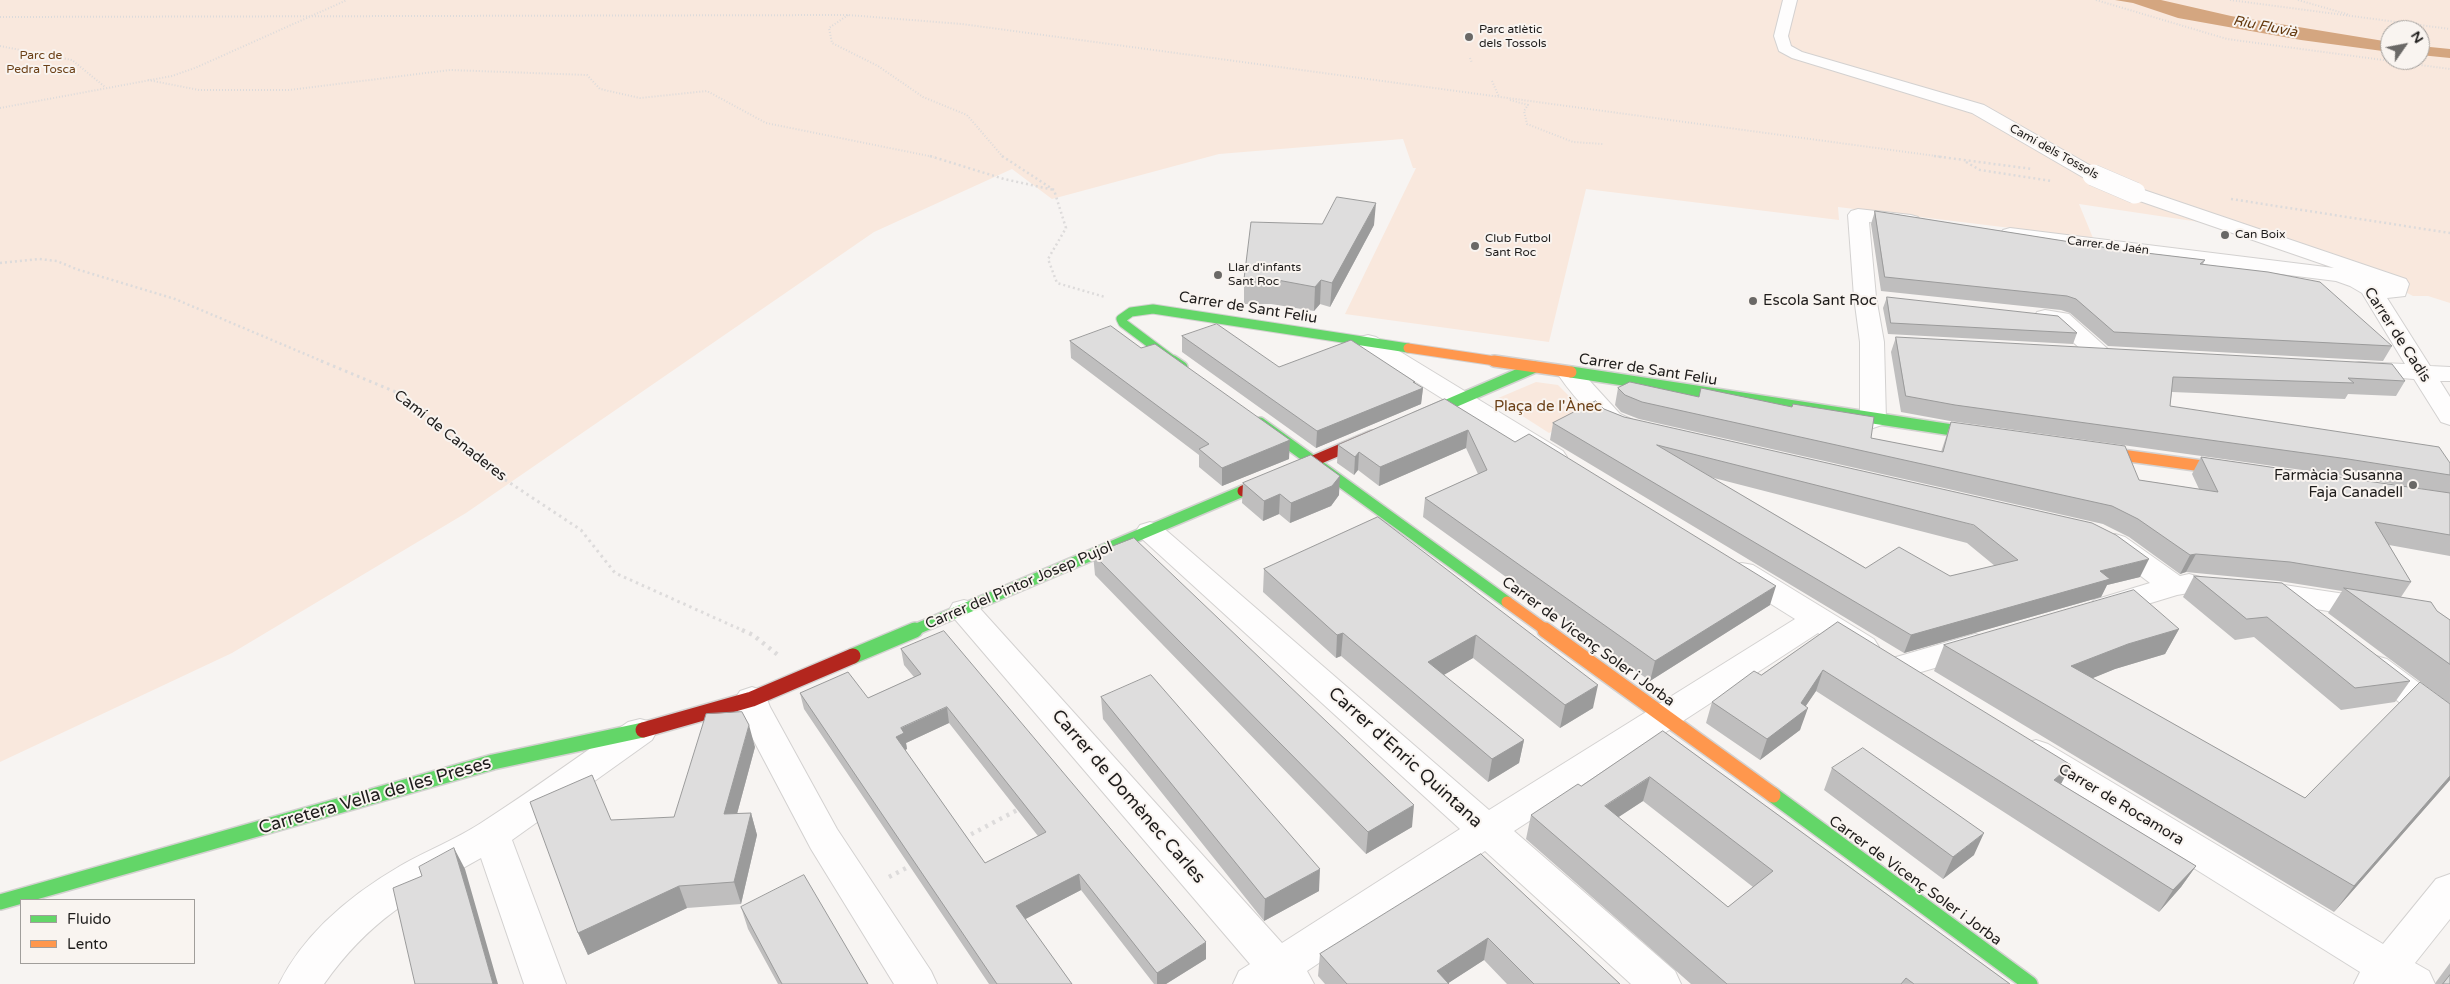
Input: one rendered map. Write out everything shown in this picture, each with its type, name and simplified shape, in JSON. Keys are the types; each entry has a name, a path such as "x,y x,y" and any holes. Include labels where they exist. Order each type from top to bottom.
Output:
{"street":[{"name":"Camí dels Tossols","path":"1790,0 1781,36 1784,48 1797,55 1978,109 2093,175 2135,193 2398,284 2397,291 2365,287"},
{"path":"1873,420 1882,342 1858,215 1927,224"},
{"name":"Carrer de Jaén","path":"1986,231 2339,275 2365,287"},
{"name":"Carrer de Cadis","path":"2365,287 2450,417"},
{"path":"1144,309 1125,314 1122,319 1126,326 1189,372"},
{"name":"Carrer de Sant Feliu","path":"1144,309 2001,438"},
{"path":"2022,315 2061,319 2111,356 2062,353"},
{"path":"1368,342 1580,472"},
{"path":"1405,422 1535,367"},
{"path":"2334,367 2450,374"},
{"path":"1569,372 1611,419 1630,427 1650,432"},
{"name":"Carrer de Vicenç Soler i Jorba","path":"1251,416 1666,716 2030,984"},
{"name":"Carrer del Pintor Josep Pujol","path":"752,699 1387,430"},
{"path":"2081,449 2239,471"},
{"name":"Carrer d'Enric Quintana","path":"1150,531 1660,984"},
{"path":"2093,532 2118,545 2174,586"},
{"path":"1716,556 1931,688"},
{"path":"2079,615 2186,584 2279,593 2402,613"},
{"path":"2279,593 2325,629"},
{"name":"Carrer de Domènec Carles","path":"964,610 1276,979"},
{"path":"1276,979 1487,830 1818,619"},
{"path":"1897,668 2004,636"},
{"path":"2357,652 2450,724"},
{"path":"752,699 753,707 802,803 916,984"},
{"name":"Carretera Vella de les Preses","path":"0,902 493,762 640,731 752,699"},
{"path":"300,984 331,942 371,905 414,877 492,835 640,731"},
{"name":"Carrer de Rocamora","path":"2007,735 2393,979"},
{"path":"492,835 545,984"},
{"path":"2393,979 2450,890"}],"path":[{"path":"0,108 148,80 195,68 347,0"},
{"path":"2096,0 2227,39 2365,60 2450,69"},
{"path":"2231,0 2363,19 2450,29"},
{"path":"2298,0 2363,19"},
{"path":"848,15 829,28 832,43 878,66 923,98 967,115 1002,156 1054,190 1066,228 1048,259 1057,283 1144,309"},
{"path":"0,17 848,15 962,24 2038,170"},
{"path":"0,46 72,60 105,87"},
{"path":"1470,58 1472,63"},
{"path":"148,80 199,90 289,90 450,70 513,74 587,75 600,90 640,98 707,91 766,123 932,156 1004,180 1054,190"},
{"path":"1492,80 1498,96"},
{"path":"1498,96 1528,105 1524,111 1527,124 1573,142 1603,144"},
{"path":"2223,198 2450,232"},
{"name":"Camí de Canaderes","path":"0,263 41,258 62,260 76,269 175,299 396,392 486,467 581,530 615,573 753,635 780,656 794,681"},
{"path":"963,839 1023,807"},
{"path":"858,893 919,862"}],"green space":[{"name":"Parc de Pedra Tosca","path":"0,0 2450,0 2450,303 2428,296 2413,296 2388,283 2206,223 2079,204 2093,238 1838,207 1839,220 1586,189 1549,342 1345,314 1416,168 1413,168 1403,139 1219,154 1052,199 1012,169 874,232 466,513 232,653 0,762"},
{"name":"Plaça de l'Ànec","path":"1536,382 1558,385 1587,414 1549,433 1496,399"}],"water":[{"name":"Riu Fluvià","path":"2115,0 2161,0 2231,16 2380,40 2380,51 2301,40 2178,18 2133,3"},
{"path":"2430,47 2450,49 2450,58 2430,56"}],"building":[{"path":"1337,197 1376,203 1332,283 1321,280 1315,287 1272,279 1244,279 1251,222 1322,224"},
{"path":"1875,211 2121,250 2205,260 2200,264 2268,272 2320,282 2392,346 2114,332 2076,299 2067,296 1885,277"},
{"path":"1887,297 2058,316 2077,333 1891,323"},
{"path":"1217,324 1279,367 1351,340 1423,388 1317,431 1182,336"},
{"path":"1111,326 1141,348 1155,344 1290,440 1222,468 1199,449 1209,444 1070,341"},
{"path":"1896,337 2392,364 2405,381 2348,378 2354,383 2173,377 2170,406 2439,447 2450,463 2450,475 2348,459 1955,405 1906,396"},
{"path":"1630,382 1699,397 1701,388 1792,407 1793,404 1874,417 1871,438 1943,452 1951,422 2125,446 2139,480 2218,492 2201,457 2450,493 2450,535 2375,522 2411,582 2290,562 2190,555 2138,519 2112,506 1642,402 1625,395 1618,388"},
{"path":"1445,399 1515,442 1529,434 1776,586 1655,661 1425,498 1487,470 1468,430 1380,467 1359,452 1355,457 1338,445"},
{"path":"1596,401 1604,409 1624,417 2092,523 2116,535 2149,559 2100,571 2110,579 1911,635 1553,423","holes":["1657,445 1974,525 2018,560 1950,576 1899,547 1866,568"]},
{"path":"1311,455 1340,476 1332,486 1291,503 1280,494 1264,501 1243,483"},
{"path":"1378,517 1598,685 1565,705 1476,635 1428,662 1524,740 1492,759 1343,633 1337,635 1264,569"},
{"path":"1134,538 1414,805 1368,832 1093,554"},
{"path":"2194,576 2282,583 2410,681 2355,688 2267,617 2247,619"},
{"path":"2344,588 2431,602 2437,611 2450,620 2450,664"},
{"path":"2134,590 2179,629 2128,644 2071,666 2305,798 2420,682 2450,704 2450,776 2354,886 1944,645"},
{"path":"1838,622 2071,765 2054,780 2196,866 2173,890 1823,670 1801,703 1808,708 1767,739 1712,702 1754,671 1761,675"},
{"path":"944,631 1206,942 1157,973 1079,874 1016,906 1072,984 997,984 800,693 848,672 868,698 921,674 901,649","holes":["947,707 1046,832 985,863 896,737 904,733 901,728"]},
{"path":"1151,675 1320,869 1265,899 1101,697"},
{"path":"742,712 749,725 724,814 751,813 734,882 679,886 578,933 530,802 592,775 611,820 674,817 706,714"},
{"path":"1663,731 2010,984 1914,984 1906,978 1901,984 1727,984 1531,815 1578,784 1581,786","holes":["1650,777 1773,871 1728,907 1605,806"]},
{"path":"1863,748 1984,833 1953,857 1832,768"},
{"path":"454,848 493,984 415,984 393,888 422,876 419,867"},
{"path":"1481,854 1620,984 1534,984 1488,938 1437,971 1449,984 1347,984 1320,954"},
{"path":"804,875 868,984 782,984 741,907"},
{"path":"2450,975 2450,984 2443,984"}],"traffic: fast":[{"path":"1182,367 1123,323 1121,319 1131,312 1153,309 1408,348"},
{"path":"1417,418 1535,367"},
{"path":"1571,372 1985,435"},
{"path":"1260,423 1507,602"},
{"path":"853,656 1243,491"},
{"path":"0,902 493,762 643,730"},
{"path":"1773,795 2030,984"}],"traffic: slow":[{"path":"1408,348 1571,372"},
{"path":"2092,451 2232,470"},
{"path":"1507,602 1773,795"}],"traffic: jam":[{"path":"1243,491 1372,436"},
{"path":"643,730 752,699 853,656"}],"place":[{"name":"Parc atlètic dels Tossols","path":"1469,37"},
{"name":"Can Boix","path":"2225,235"},
{"name":"Club Futbol Sant Roc","path":"1475,246"},
{"name":"Llar d'infants Sant Roc","path":"1218,275"},
{"name":"Escola Sant Roc","path":"1753,301"},
{"name":"Farmàcia Susanna Faja Canadell","path":"2413,485"}]}
